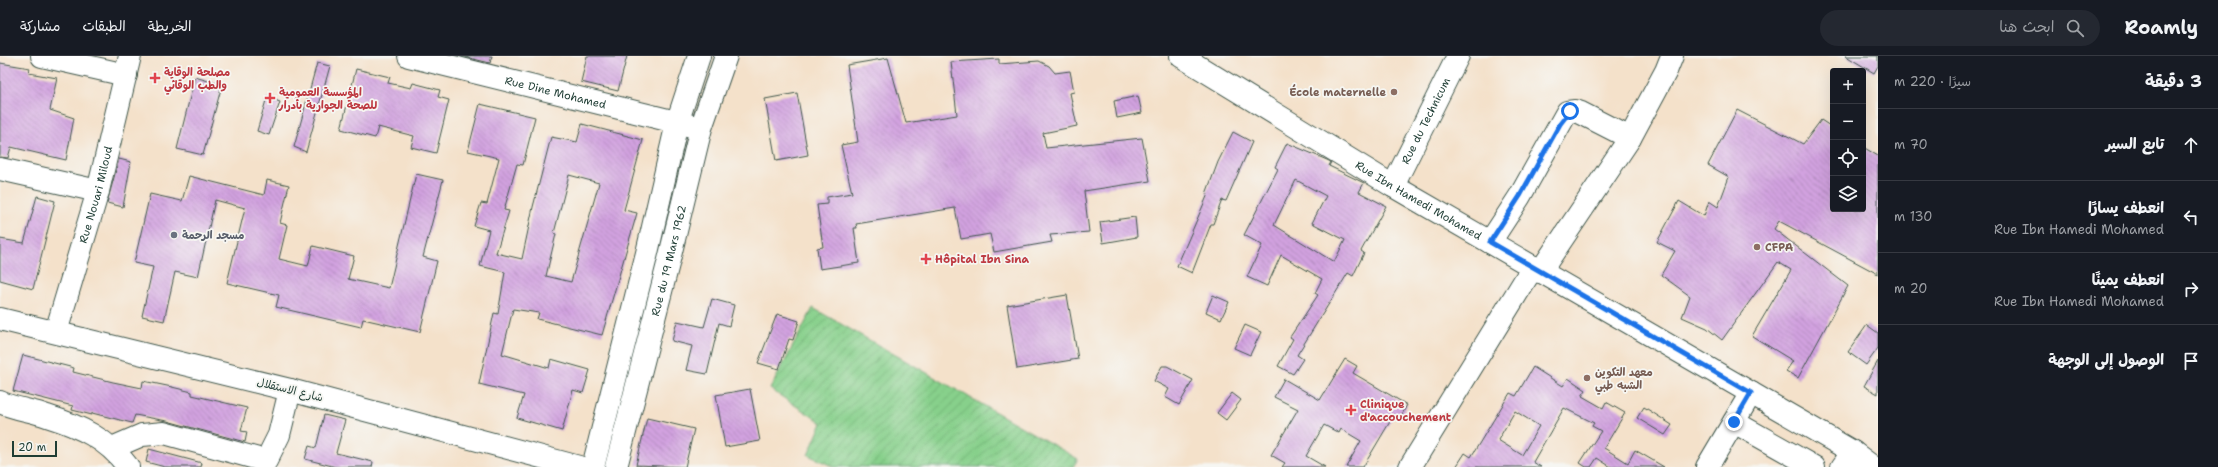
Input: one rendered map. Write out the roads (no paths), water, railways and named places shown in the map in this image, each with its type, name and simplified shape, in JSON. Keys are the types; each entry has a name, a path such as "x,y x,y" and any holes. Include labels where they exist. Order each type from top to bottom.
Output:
{"street":[{"path":"42,56 128,65"},
{"name":"Rue Dine Mohamed","path":"410,56 701,128"},
{"name":"Rue du 19 Mars 1962","path":"593,467 647,254 677,123 699,56"},
{"name":"Rue du 19 Mars 1962","path":"616,467 701,128 726,56"},
{"name":"Rue Ibn Hamedi Mohamed","path":"1181,56 1393,186 1751,393 1848,460 1873,467"},
{"name":"Rue du Technicum","path":"1393,186 1458,56"},
{"path":"1410,467 1536,270 1630,138 1666,71 1672,56"},
{"name":"Rue Nouari Miloud","path":"56,332 98,191 128,65"},
{"path":"1490,242 1520,196 1567,112 1575,111 1581,113 1630,138"},
{"path":"0,169 98,191"},
{"name":"شارع الاستقلال","path":"0,319 290,390 579,467"},
{"path":"112,448 142,435 164,433 272,464 290,390"},
{"path":"1707,467 1751,393"},
{"path":"0,402 77,427 101,440 112,448 128,467"},
{"path":"1734,422 1814,467"}],"place":[{"name":"مصلحة الوقاية والطب الوقائي","path":"155,78"},
{"name":"École maternelle","path":"1394,92"},
{"name":"المؤسسة العمومية للصحة الجوارية بأدرار","path":"270,98"},
{"name":"مسجد الرحمة","path":"174,235"},
{"name":"CFPA","path":"1757,247"},
{"name":"Hôpital Ibn Sina","path":"926,259"},
{"name":"معهد التكوين الشبه طبي","path":"1587,378"},
{"name":"Clinique d'accouchement","path":"1351,410"}]}
